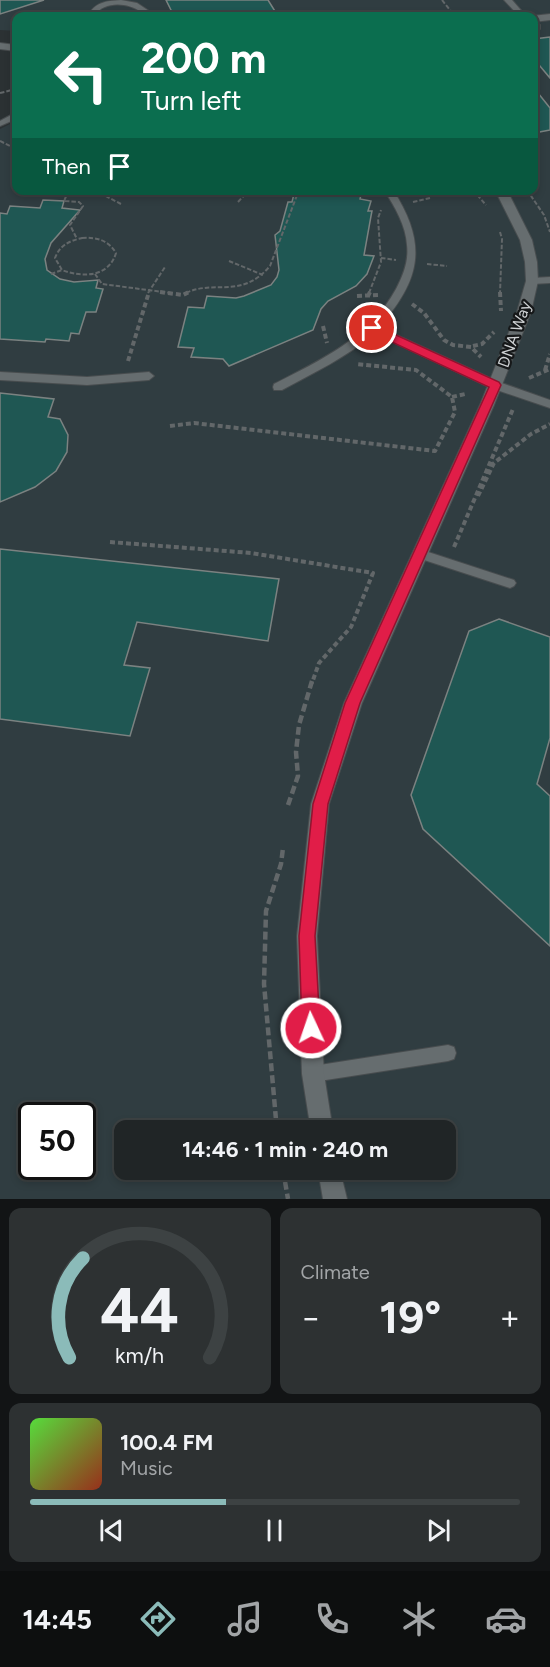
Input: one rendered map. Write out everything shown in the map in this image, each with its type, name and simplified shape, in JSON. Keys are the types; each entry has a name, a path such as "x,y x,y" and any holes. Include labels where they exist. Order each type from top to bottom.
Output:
{"main road":[{"name":"DNA Way","path":"320,1120 313,1074 307,936 320,804 353,703 495,385 524,312 532,281 526,240 504,195"},
{"path":"331,1180 335,1199"}],"lane":[{"path":"508,0 519,12"},
{"path":"94,12 96,8 118,1 136,3 145,12"},
{"path":"278,387 337,355 372,328 389,309 406,278 412,246 402,214 391,195"},
{"path":"532,281 550,280"},
{"path":"372,328 495,385 550,404"},
{"path":"0,376 87,381 148,376"},
{"path":"419,554 510,583"},
{"path":"313,1074 448,1053"}],"path":[{"path":"442,0 452,12"},
{"path":"67,195 64,201 79,202 83,206 70,225 77,239"},
{"path":"104,195 121,204"},
{"path":"238,202 244,195"},
{"path":"95,274 102,284 183,295 191,291 243,285 264,276 297,195"},
{"path":"477,195 490,209"},
{"path":"530,195 544,215 550,232"},
{"path":"412,203 430,198"},
{"path":"369,296 381,258 378,218 383,206"},
{"path":"500,230 502,239 498,274 501,313"},
{"path":"77,239 100,239 113,247 116,253 111,265 95,274 77,275 62,270 57,265 56,252 62,246 77,239"},
{"path":"381,258 400,260"},
{"path":"229,261 264,276"},
{"path":"424,264 447,266"},
{"path":"126,368 149,290 165,267"},
{"path":"51,274 62,270"},
{"path":"357,296 382,295"},
{"path":"411,304 424,312 435,332 447,342 473,346 482,344 495,330"},
{"path":"323,326 328,347"},
{"path":"473,346 481,357"},
{"path":"545,370 550,354"},
{"path":"170,426 194,423 435,451 455,412 452,397 416,370 363,366 346,360"},
{"path":"528,378 550,369"},
{"path":"452,397 465,394"},
{"path":"454,547 508,415"},
{"path":"472,504 484,486 494,463 506,457 531,434 550,424"},
{"path":"110,542 251,553 373,573 351,627 319,663 299,725 296,752 298,776 288,805"},
{"path":"276,1120 264,984 266,911 281,864 283,848"},
{"path":"285,1180 288,1199"}],"shaded area":[{"path":"0,0 550,0 550,1199 0,1199 0,129 12,123 12,195 538,195 538,12 12,12 12,31 0,30"}],"building":[{"path":"0,0 44,0 0,14"},
{"path":"166,0 268,0 276,12 172,12"},
{"path":"550,37 550,78 538,64 538,38"},
{"path":"538,93 550,108 550,130 538,132"},
{"path":"294,195 361,195 360,199 371,201 368,211 372,211 364,255 374,256 367,274 356,286 328,301 321,309 313,330 229,366 223,359 191,357 194,348 178,347 188,307 204,308 207,296 236,298 271,285 279,270 275,235 280,231 288,202 292,202"},
{"path":"43,200 64,201 62,208 80,210 51,243 45,259 47,270 60,279 74,282 98,280 96,288 103,289 96,312 86,312 79,334 71,333 69,341 0,339 0,213 7,214 10,206 40,208"},
{"path":"0,393 54,399 48,417 60,419 68,435 67,452 56,471 35,487 0,502"},
{"path":"0,549 279,579 268,641 137,622 124,665 150,668 130,736 0,719"},
{"path":"499,619 550,637 550,738 537,784 550,796 550,946 423,829 411,795 469,631"}],"route":[{"path":"311,1028 307,936 320,804 353,703 495,385 372,328"}]}
